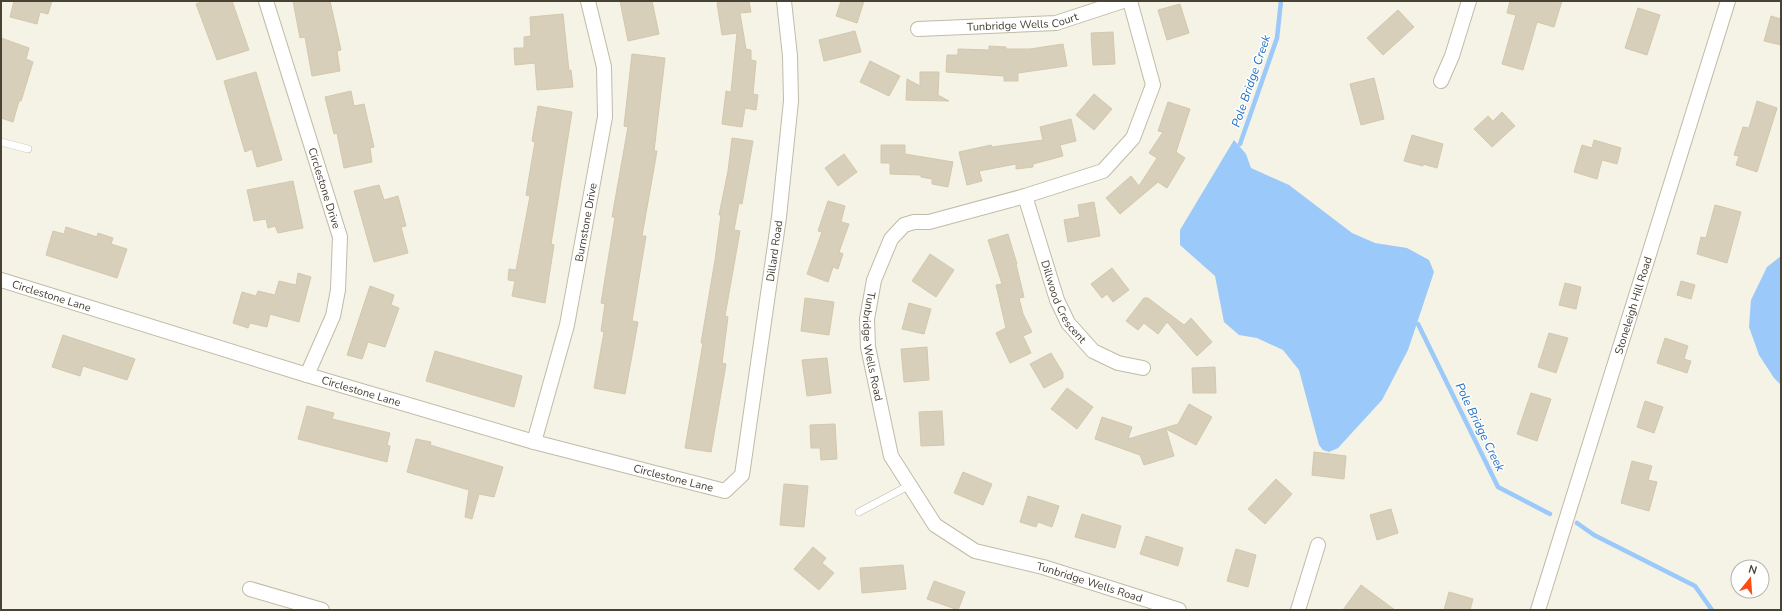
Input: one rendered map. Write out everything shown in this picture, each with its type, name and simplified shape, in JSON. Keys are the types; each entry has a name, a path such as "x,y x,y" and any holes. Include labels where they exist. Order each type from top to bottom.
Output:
{"street":[{"name":"Circlestone Drive","path":"266,1 340,237 338,290 333,316 307,375"},
{"name":"Burnstone Drive","path":"534,442 567,325 605,117 604,67 588,1"},
{"name":"Dillard Road","path":"725,491 742,476 779,217 791,101 790,56 784,1"},
{"name":"Tunbridge Wells Court","path":"918,29 1056,23 1123,1"},
{"name":"Tunbridge Wells Road","path":"1130,1 1153,85 1133,138 1103,170 1025,196 929,222 914,222 904,225 892,239 874,280 867,319 868,348 891,456 935,525 976,551 1043,568 1179,610"},
{"path":"1441,81 1452,56 1469,1"},
{"name":"Stoneleigh Hill Road","path":"1538,610 1728,1"},
{"name":"Dillwood Crescent","path":"1025,196 1057,300 1068,323 1093,351 1118,363 1143,368"},
{"name":"Circlestone Lane","path":"1,280 307,375 534,442 725,491"},
{"path":"1298,610 1318,544"},
{"path":"250,589 322,610"}],"lane":[{"path":"1,142 28,149"},
{"path":"859,512 910,486"}],"water":[{"path":"1234,140 1246,154 1251,168 1289,185 1352,233 1375,243 1407,248 1429,260 1434,272 1408,350 1382,400 1338,448 1329,452 1323,450 1319,445 1299,370 1283,350 1257,338 1239,335 1224,322 1215,276 1180,245 1180,230"},
{"path":"1781,256 1781,385 1774,378 1759,355 1749,327 1751,300 1767,267"}],"building":[{"path":"14,1 52,1 48,14 40,12 37,24 10,17"},
{"path":"203,1 232,1 249,50 217,60 196,4"},
{"path":"293,1 330,1 341,50 337,51 340,71 312,76 305,37 300,38"},
{"path":"620,1 652,1 659,34 628,41"},
{"path":"726,1 749,1 751,12 740,13 746,49 751,50 751,60 756,61 753,94 758,95 756,110 745,108 742,127 722,124 726,91 731,92 737,33 722,35 717,3"},
{"path":"841,1 864,1 857,23 836,16"},
{"path":"1510,1 1562,1 1554,27 1537,22 1523,70 1502,64 1516,15 1507,13"},
{"path":"1180,4 1189,33 1167,40 1158,10"},
{"path":"1638,8 1660,15 1647,55 1625,48"},
{"path":"1398,10 1414,27 1383,55 1367,38"},
{"path":"563,14 569,71 571,70 573,87 537,90 535,63 515,65 514,48 524,48 524,37 531,36 530,17"},
{"path":"1771,16 1781,19 1781,45 1764,41"},
{"path":"855,31 861,52 824,61 819,40"},
{"path":"1113,32 1115,64 1093,65 1091,33"},
{"path":"1,38 29,48 26,59 33,62 13,122 1,118"},
{"path":"1063,44 1067,66 1018,73 1018,81 1004,81 1004,76 946,72 947,55 958,55 958,49 989,50 989,46 1006,47 1006,49 1030,49"},
{"path":"632,54 665,58 654,151 657,151 642,236 646,236 632,321 638,322 625,394 594,388 604,332 601,331 605,304 601,303 615,217 612,217 628,127 624,126"},
{"path":"870,61 900,76 889,96 860,82"},
{"path":"256,72 282,160 257,167 252,149 245,152 224,81"},
{"path":"920,72 939,72 938,95 949,101 906,100 907,79 920,86"},
{"path":"1374,78 1384,119 1361,125 1350,84"},
{"path":"351,91 354,106 364,104 374,147 370,148 372,162 344,168 337,133 334,134 325,97"},
{"path":"1094,94 1112,109 1094,130 1076,115"},
{"path":"1757,101 1777,108 1757,172 1736,165 1739,156 1734,155 1743,127 1749,128"},
{"path":"1168,102 1190,109 1176,152 1185,158 1167,188 1158,182 1120,214 1106,198 1131,176 1139,186 1157,158 1149,153 1163,132 1158,131"},
{"path":"538,106 572,112 551,244 554,245 545,303 512,296 515,281 508,280 509,269 516,270 530,196 526,195 535,142 532,141"},
{"path":"1502,112 1515,126 1492,147 1474,129 1488,116 1493,121"},
{"path":"1071,119 1076,141 1060,145 1063,156 1033,164 1033,167 1016,169 1016,164 979,171 982,181 967,185 959,152 991,145 992,147 1043,140 1040,127"},
{"path":"1412,135 1443,144 1437,168 1404,161"},
{"path":"732,138 753,141 742,204 739,203 734,230 740,231 725,316 728,317 722,363 726,364 711,452 685,448 703,343 701,343 721,215 719,215 728,171"},
{"path":"1594,140 1621,148 1617,164 1602,160 1597,179 1574,172 1582,145 1592,148"},
{"path":"881,145 905,145 905,154 953,162 948,187 932,184 932,179 921,177 921,175 890,174 890,163 881,163"},
{"path":"844,154 857,172 838,186 825,168"},
{"path":"293,181 303,228 278,233 275,226 268,228 266,219 254,221 247,190"},
{"path":"379,185 384,200 398,196 406,226 401,227 408,253 374,262 354,191"},
{"path":"828,201 845,206 841,222 849,224 839,252 843,254 838,269 833,267 828,282 807,274 822,232 818,231"},
{"path":"1094,202 1100,236 1068,242 1064,220 1080,217 1078,205"},
{"path":"1715,205 1741,212 1727,263 1697,254 1701,237 1706,238"},
{"path":"66,227 97,237 98,233 113,238 111,244 127,249 117,278 46,255 53,231 64,234"},
{"path":"1008,234 1017,264 1024,297 1019,298 1023,314 1032,332 1023,336 1031,353 1010,363 996,333 1006,328 996,285 1002,284 988,240"},
{"path":"930,254 954,270 936,297 912,281"},
{"path":"1112,268 1129,290 1113,302 1107,294 1102,298 1091,284"},
{"path":"298,273 311,277 299,322 270,314 267,327 250,323 248,328 233,323 242,292 256,296 258,291 275,295 279,281 296,285"},
{"path":"1681,281 1695,285 1691,299 1677,295"},
{"path":"1565,283 1581,287 1576,309 1559,305"},
{"path":"370,286 394,295 391,305 399,308 385,347 368,342 362,359 347,355"},
{"path":"805,298 834,302 829,335 801,331"},
{"path":"1144,298 1148,298 1184,325 1191,318 1212,342 1197,356 1167,322 1158,334 1144,323 1138,330 1126,321"},
{"path":"909,303 931,309 924,334 902,329"},
{"path":"1549,333 1568,338 1556,373 1538,367"},
{"path":"63,335 135,359 127,380 83,366 80,376 52,367"},
{"path":"1665,338 1688,346 1684,359 1691,361 1687,373 1657,363"},
{"path":"927,347 929,380 904,382 901,349"},
{"path":"435,351 522,376 514,407 426,381"},
{"path":"1051,353 1063,373 1063,378 1044,388 1030,364"},
{"path":"827,358 831,393 807,396 802,360"},
{"path":"1215,367 1216,393 1193,393 1192,368"},
{"path":"1067,388 1093,407 1077,429 1051,409"},
{"path":"1531,393 1551,399 1537,441 1517,434"},
{"path":"1645,401 1663,407 1654,433 1637,427"},
{"path":"1189,404 1212,417 1196,445 1166,429 1174,456 1144,465 1140,455 1095,439 1102,417 1132,427 1128,439 1178,424"},
{"path":"307,406 334,413 332,419 390,433 387,445 390,446 387,462 298,439"},
{"path":"942,411 944,445 921,446 919,412"},
{"path":"835,424 837,459 821,460 820,448 811,448 810,425"},
{"path":"416,439 431,442 430,445 503,467 494,497 479,494 472,519 465,517 469,490 407,472"},
{"path":"1314,452 1346,456 1344,479 1312,475"},
{"path":"1632,461 1652,466 1648,480 1657,482 1649,511 1621,503"},
{"path":"963,472 992,484 983,505 954,493"},
{"path":"1276,479 1292,494 1265,524 1248,509"},
{"path":"784,484 808,486 804,527 780,525"},
{"path":"1028,496 1059,506 1052,527 1038,522 1036,527 1020,522"},
{"path":"1391,509 1398,533 1377,540 1370,515"},
{"path":"1082,514 1121,526 1115,548 1075,537"},
{"path":"1146,536 1183,548 1178,566 1140,554"},
{"path":"813,547 826,558 822,563 834,573 819,590 794,569"},
{"path":"1236,549 1256,555 1248,587 1227,581"},
{"path":"903,565 906,589 862,593 860,568"},
{"path":"934,581 965,592 958,610 927,599"},
{"path":"1361,585 1395,610 1343,610"},
{"path":"1449,592 1473,599 1470,610 1444,610"}],"waterway":[{"name":"Pole Bridge Creek","path":"1240,144 1277,38 1281,1"},
{"name":"Pole Bridge Creek","path":"1418,324 1498,487 1550,514"},
{"name":"Pole Bridge Creek","path":"1577,523 1594,535 1695,586 1712,610"}]}
